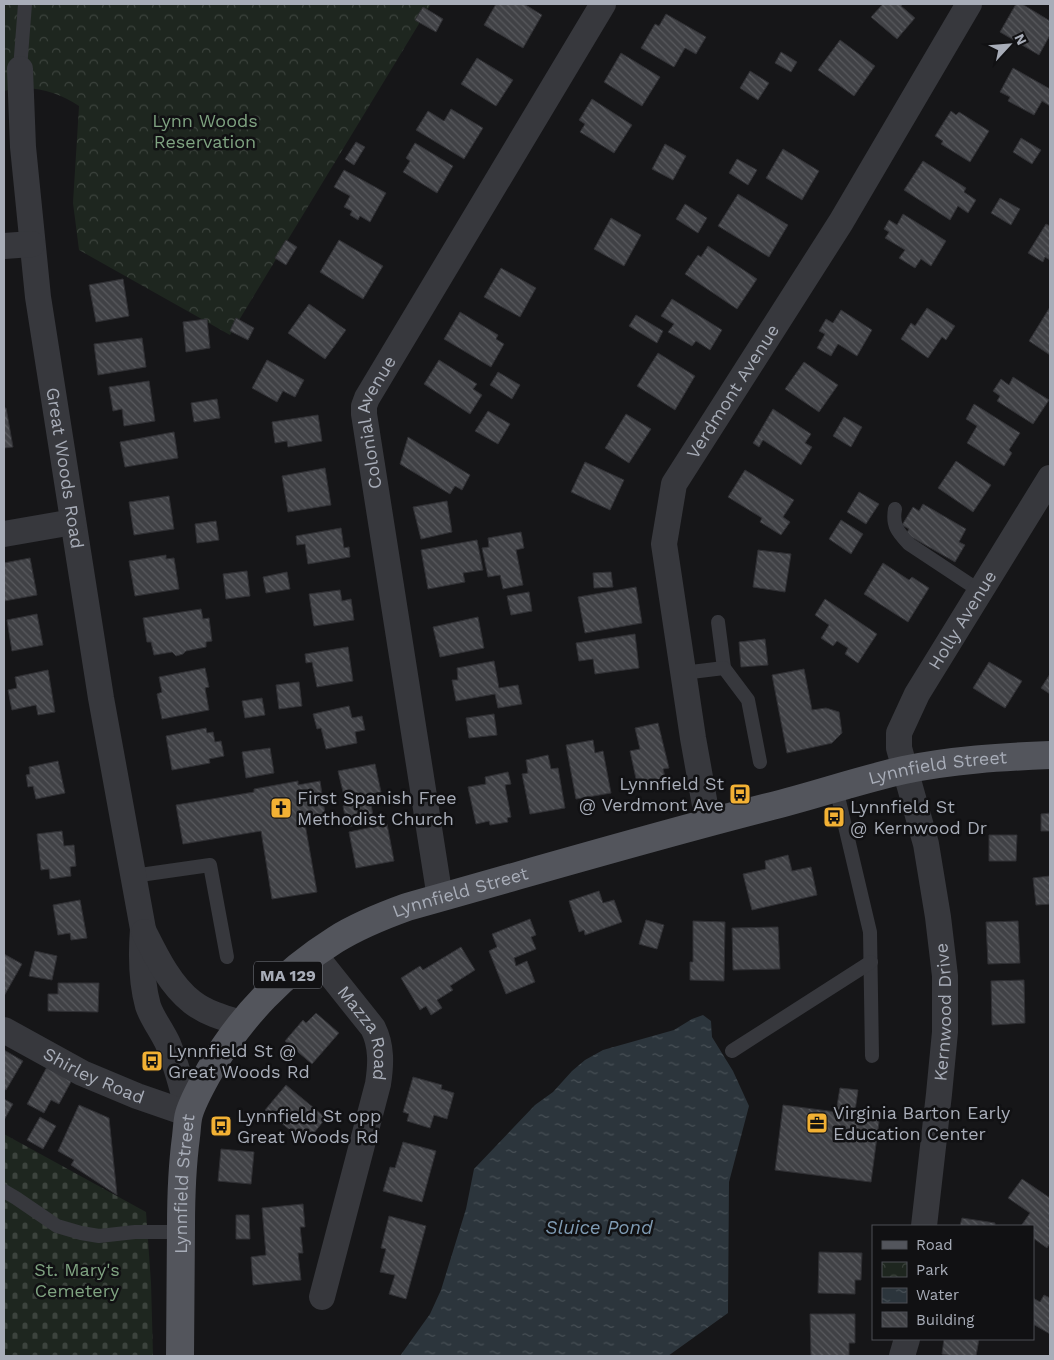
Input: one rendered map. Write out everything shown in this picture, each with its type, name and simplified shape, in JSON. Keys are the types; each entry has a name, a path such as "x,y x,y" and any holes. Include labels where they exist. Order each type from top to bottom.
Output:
{"main road":[{"name":"Lynnfield Street","path":"180,1356 181,1196 189,1114 204,1081 221,1051 241,1024 264,997 288,974 314,954 382,916 407,907 708,822 905,770 1000,757 1050,755"}],"street":[{"name":"Colonial Avenue","path":"440,898 364,406 367,398 603,4"},
{"name":"Verdmont Avenue","path":"708,822 693,738 664,544 674,484 841,222 969,4"},
{"name":"Great Woods Road","path":"20,70 23,147 38,296 101,698 143,929 141,961 149,1007 173,1057 189,1114"},
{"path":"4,246 32,244"},
{"name":"Holly Avenue","path":"905,770 898,748 899,733 917,694 1050,478"},
{"path":"4,534 73,522"},
{"name":"Kernwood Drive","path":"905,770 926,844 936,899 945,976 945,1032 924,1225"},
{"name":"Great Woods Road","path":"143,929 157,959 190,1001 219,1017 241,1024"},
{"name":"Mazza Road","path":"314,954 373,1028 379,1042 381,1057 378,1084 322,1297"},
{"name":"Shirley Road","path":"4,1030 82,1073 137,1096 189,1114"},
{"path":"902,1356 907,1340"}],"lane":[{"name":"Great Woods Road","path":"20,70 25,4"},
{"path":"895,509 893,518 895,526 909,544 980,592"},
{"path":"718,622 724,668 748,700 760,762"},
{"path":"683,673 724,668"},
{"path":"836,788 870,932 872,1056"},
{"path":"133,876 210,864 227,957"},
{"path":"732,1051 871,962"},
{"path":"4,1192 16,1198 56,1226 81,1233 100,1236 136,1232 181,1232"}],"green space":[{"name":"Lynn Woods Reservation","path":"4,4 431,4 230,335 79,250 73,203 79,106 61,96 43,90 24,88 4,91"},
{"name":"St. Mary's Cemetery","path":"4,1134 146,1212 151,1283 153,1356 4,1356"}],"water":[{"name":"Sluice Pond","path":"703,1015 711,1021 712,1037 733,1071 749,1106 729,1182 728,1313 668,1356 400,1356 430,1314 441,1290 466,1209 474,1169 535,1105 553,1092 585,1060 603,1050 674,1030 692,1019"}],"building":[{"path":"496,4 524,4 542,15 523,48 484,25"},
{"path":"883,4 903,4 901,6 915,18 897,39 871,17"},
{"path":"1016,4 1022,4 1050,21 1050,35 1039,55 1000,32"},
{"path":"423,7 443,19 436,32 415,20"},
{"path":"666,14 706,37 696,54 685,48 674,67 641,48 655,24 659,26"},
{"path":"840,40 875,66 854,96 818,70"},
{"path":"781,52 797,62 791,72 775,63"},
{"path":"621,53 660,77 642,106 604,82"},
{"path":"477,58 513,80 496,106 461,84"},
{"path":"1013,68 1050,89 1050,106 1042,101 1034,115 1008,101 1010,97 1000,92"},
{"path":"750,71 769,83 758,100 740,88"},
{"path":"592,99 632,125 614,153 580,132 585,124 579,120"},
{"path":"451,109 483,128 464,159 416,130 428,111 444,121"},
{"path":"951,111 956,115 959,112 989,131 970,162 941,144 943,141 935,136"},
{"path":"1021,138 1041,150 1032,164 1013,152"},
{"path":"356,142 365,147 354,165 345,159"},
{"path":"415,143 453,166 437,193 403,172 410,161 406,158"},
{"path":"665,144 686,156 673,180 652,169"},
{"path":"783,149 819,171 802,200 766,178"},
{"path":"737,159 757,170 748,185 729,173"},
{"path":"923,161 966,188 964,192 976,200 968,213 958,206 950,220 904,190"},
{"path":"344,170 386,193 370,222 360,216 358,220 350,215 352,211 344,207 350,196 334,187"},
{"path":"738,194 788,225 769,257 718,226"},
{"path":"1000,198 1020,209 1011,225 991,213"},
{"path":"685,204 707,218 698,233 676,219"},
{"path":"903,214 946,241 931,266 921,259 915,268 899,258 905,250 885,238 889,232 884,229 889,220 897,225"},
{"path":"611,218 641,235 624,266 594,249"},
{"path":"1046,224 1050,226 1050,260 1045,257 1043,262 1028,253"},
{"path":"286,240 297,247 286,265 275,258"},
{"path":"339,240 383,266 363,299 320,272"},
{"path":"708,246 757,279 737,309 685,274 698,255 701,257"},
{"path":"501,268 536,288 520,317 484,297"},
{"path":"123,279 129,316 96,322 89,285"},
{"path":"672,299 722,330 710,350 696,341 692,346 668,332 674,324 661,316"},
{"path":"309,304 346,330 325,359 288,333"},
{"path":"1050,307 1050,355 1029,341"},
{"path":"927,308 955,326 946,340 942,337 928,358 901,339 911,323 915,326"},
{"path":"841,310 872,330 857,356 838,344 831,356 817,348 825,334 819,331 826,319 833,323"},
{"path":"460,312 498,335 496,339 504,344 491,367 444,339"},
{"path":"636,315 663,331 657,343 629,326"},
{"path":"236,318 254,328 248,340 230,331"},
{"path":"207,319 210,348 186,352 183,322"},
{"path":"142,338 146,367 98,375 94,344"},
{"path":"658,353 695,376 675,410 637,386"},
{"path":"267,360 304,380 295,397 283,391 277,402 252,388"},
{"path":"439,360 477,384 473,389 482,395 470,414 424,384"},
{"path":"804,362 838,385 819,412 785,389"},
{"path":"498,372 520,385 512,399 490,385"},
{"path":"1013,377 1049,400 1033,424 997,401 1000,396 993,391 1001,379 1009,385"},
{"path":"149,381 155,421 124,426 122,409 113,411 109,387"},
{"path":"217,399 220,418 194,422 191,403"},
{"path":"974,404 1020,433 1009,450 1012,453 1004,466 967,443 977,426 966,419"},
{"path":"4,408 6,408 13,447 4,448"},
{"path":"773,409 811,434 805,443 812,447 801,465 763,440 759,447 753,443"},
{"path":"488,411 510,424 498,444 475,431"},
{"path":"626,414 651,429 629,463 605,448"},
{"path":"318,415 322,441 288,447 287,441 275,443 272,422"},
{"path":"844,417 862,427 851,447 833,436"},
{"path":"174,432 178,458 125,467 120,442"},
{"path":"408,437 470,475 462,490 455,486 450,494 400,464"},
{"path":"956,461 991,485 973,512 938,488"},
{"path":"585,462 624,480 610,510 571,492"},
{"path":"325,468 331,505 288,512 282,476"},
{"path":"745,470 794,500 783,517 790,522 781,535 760,522 762,518 728,497"},
{"path":"859,492 879,504 866,524 847,512"},
{"path":"169,496 174,529 134,535 129,502"},
{"path":"447,501 452,532 421,539 413,507"},
{"path":"923,504 966,529 959,542 965,545 955,562 906,534 909,529 902,525 913,507 919,511"},
{"path":"841,520 863,534 851,554 829,539"},
{"path":"216,521 219,540 197,543 195,524"},
{"path":"341,528 344,548 349,547 350,557 308,564 305,544 297,545 296,536"},
{"path":"521,532 524,548 516,550 523,585 503,589 500,575 488,577 482,548 489,547 488,538"},
{"path":"477,540 483,570 463,573 465,582 428,589 421,550"},
{"path":"758,550 791,554 785,592 753,587"},
{"path":"166,555 166,559 174,558 179,589 135,596 129,561"},
{"path":"30,558 37,595 4,601 4,563"},
{"path":"883,563 909,580 912,577 929,588 908,622 864,594"},
{"path":"247,571 250,596 226,599 223,574"},
{"path":"287,572 290,589 266,593 263,577"},
{"path":"611,572 613,587 594,588 593,573"},
{"path":"636,587 642,623 585,633 578,597"},
{"path":"340,590 342,601 351,599 354,620 314,626 309,594"},
{"path":"529,592 532,611 511,615 507,596"},
{"path":"825,599 877,634 858,663 845,654 848,648 837,641 833,646 821,638 829,625 815,615"},
{"path":"201,609 203,619 209,618 212,641 206,642 206,647 186,651 176,656 172,652 154,655 151,642 147,642 143,618"},
{"path":"37,614 43,645 12,651 7,620"},
{"path":"478,617 484,648 440,657 433,627"},
{"path":"635,634 639,668 595,674 593,659 579,661 576,643"},
{"path":"765,639 768,665 741,667 739,642"},
{"path":"348,647 353,681 317,687 312,662 306,663 305,654"},
{"path":"494,661 499,688 518,685 522,704 498,708 495,694 456,701 452,680 458,680 457,668"},
{"path":"989,662 1022,681 1005,708 973,688"},
{"path":"205,668 209,687 205,688 209,710 162,719 157,694 162,692 159,677"},
{"path":"804,669 812,710 826,708 839,712 842,733 832,743 787,753 772,675"},
{"path":"48,670 55,712 38,715 36,705 12,710 8,690 17,688 15,677"},
{"path":"1050,674 1050,694 1041,688"},
{"path":"299,682 302,706 279,709 276,685"},
{"path":"262,698 265,715 245,718 242,701"},
{"path":"349,706 352,718 362,716 365,730 355,732 357,743 326,749 321,728 317,729 313,714"},
{"path":"494,714 497,735 469,738 466,718"},
{"path":"658,723 669,768 663,769 666,781 638,788 630,751 640,749 635,728"},
{"path":"206,728 207,733 213,732 215,742 221,741 224,756 209,759 210,763 172,770 166,736"},
{"path":"593,740 595,753 603,751 611,793 576,799 566,745"},
{"path":"270,748 274,773 246,778 242,752"},
{"path":"548,755 551,769 558,768 565,808 530,814 522,774 528,773 526,760"},
{"path":"58,761 65,793 36,799 33,786 28,787 26,775 30,774 29,767"},
{"path":"375,764 381,792 345,800 338,771"},
{"path":"508,772 511,784 505,785 511,817 507,818 508,822 490,825 489,821 476,824 468,787 486,784 485,777"},
{"path":"298,781 298,785 320,781 326,820 305,824 317,892 272,899 261,831 183,844 176,805 254,792 254,789"},
{"path":"370,799 374,821 347,827 343,806"},
{"path":"1050,813 1050,831 1041,831 1041,814"},
{"path":"387,824 394,861 356,868 349,832"},
{"path":"62,831 64,846 74,845 76,866 70,867 71,876 50,879 49,869 41,870 37,834"},
{"path":"989,835 1017,835 1016,861 989,861"},
{"path":"788,855 792,871 811,867 817,895 752,910 743,874 766,869 765,861"},
{"path":"1050,876 1050,904 1036,905 1033,878"},
{"path":"599,891 603,903 614,900 622,922 585,935 584,930 579,932 569,901"},
{"path":"80,900 87,938 71,940 70,933 58,935 53,905"},
{"path":"530,919 536,935 531,937 536,949 514,958 516,966 527,961 535,982 506,994 489,951 497,947 492,934"},
{"path":"646,920 664,925 657,949 639,944"},
{"path":"693,921 725,922 724,981 690,980 690,962 693,962"},
{"path":"1018,921 1020,963 988,964 986,922"},
{"path":"778,927 780,969 733,970 732,928"},
{"path":"461,947 475,970 450,986 453,990 437,1000 442,1008 431,1015 426,1006 420,1010 401,978 420,966 423,970"},
{"path":"35,951 57,956 52,980 29,976"},
{"path":"4,954 22,964 4,996"},
{"path":"1024,980 1025,1023 992,1025 991,981"},
{"path":"58,983 99,983 98,1012 48,1011 48,994 58,994"},
{"path":"316,1013 339,1033 312,1064 285,1041 303,1020 306,1023"},
{"path":"4,1050 23,1061 6,1090 4,1089"},
{"path":"48,1065 73,1078 59,1104 51,1100 44,1113 27,1104"},
{"path":"413,1077 442,1085 441,1089 454,1093 447,1119 434,1115 430,1128 407,1121 409,1114 403,1112"},
{"path":"286,1085 326,1118 309,1139 299,1130 295,1134 265,1110"},
{"path":"840,1088 858,1090 855,1111 880,1114 871,1182 775,1170 783,1105 836,1112"},
{"path":"4,1099 13,1104 4,1120"},
{"path":"79,1105 109,1118 117,1195 71,1165 74,1160 58,1151"},
{"path":"40,1117 56,1126 43,1149 27,1140"},
{"path":"403,1142 436,1151 422,1202 383,1191 390,1167 395,1168"},
{"path":"221,1149 254,1152 251,1184 218,1181"},
{"path":"1022,1179 1050,1198 1050,1243 1047,1248 1034,1239 1034,1225 1022,1225 1030,1213 1008,1198"},
{"path":"303,1204 305,1227 300,1227 303,1253 298,1253 301,1280 253,1285 251,1257 266,1255 262,1208"},
{"path":"236,1215 249,1215 250,1239 236,1239"},
{"path":"389,1216 426,1226 406,1299 389,1294 395,1275 380,1272 386,1249 381,1248"},
{"path":"962,1218 995,1223 995,1225 960,1225"},
{"path":"819,1252 862,1253 861,1280 855,1280 855,1294 818,1293"},
{"path":"1044,1295 1050,1298 1050,1334 1034,1325 1034,1299 1040,1302"},
{"path":"810,1314 855,1314 855,1343 849,1343 849,1356 811,1356"},
{"path":"944,1340 979,1340 976,1356 942,1354"}],"place":[{"name":"Lynnfield St @ Verdmont Ave","path":"740,794"},
{"name":"First Spanish Free Methodist Church","path":"281,808"},
{"name":"Lynnfield St @ Kernwood Dr","path":"834,817"},
{"name":"Lynnfield St @ Great Woods Rd","path":"152,1061"},
{"name":"Virginia Barton Early Education Center","path":"817,1123"},
{"name":"Lynnfield St opp Great Woods Rd","path":"221,1126"}]}
